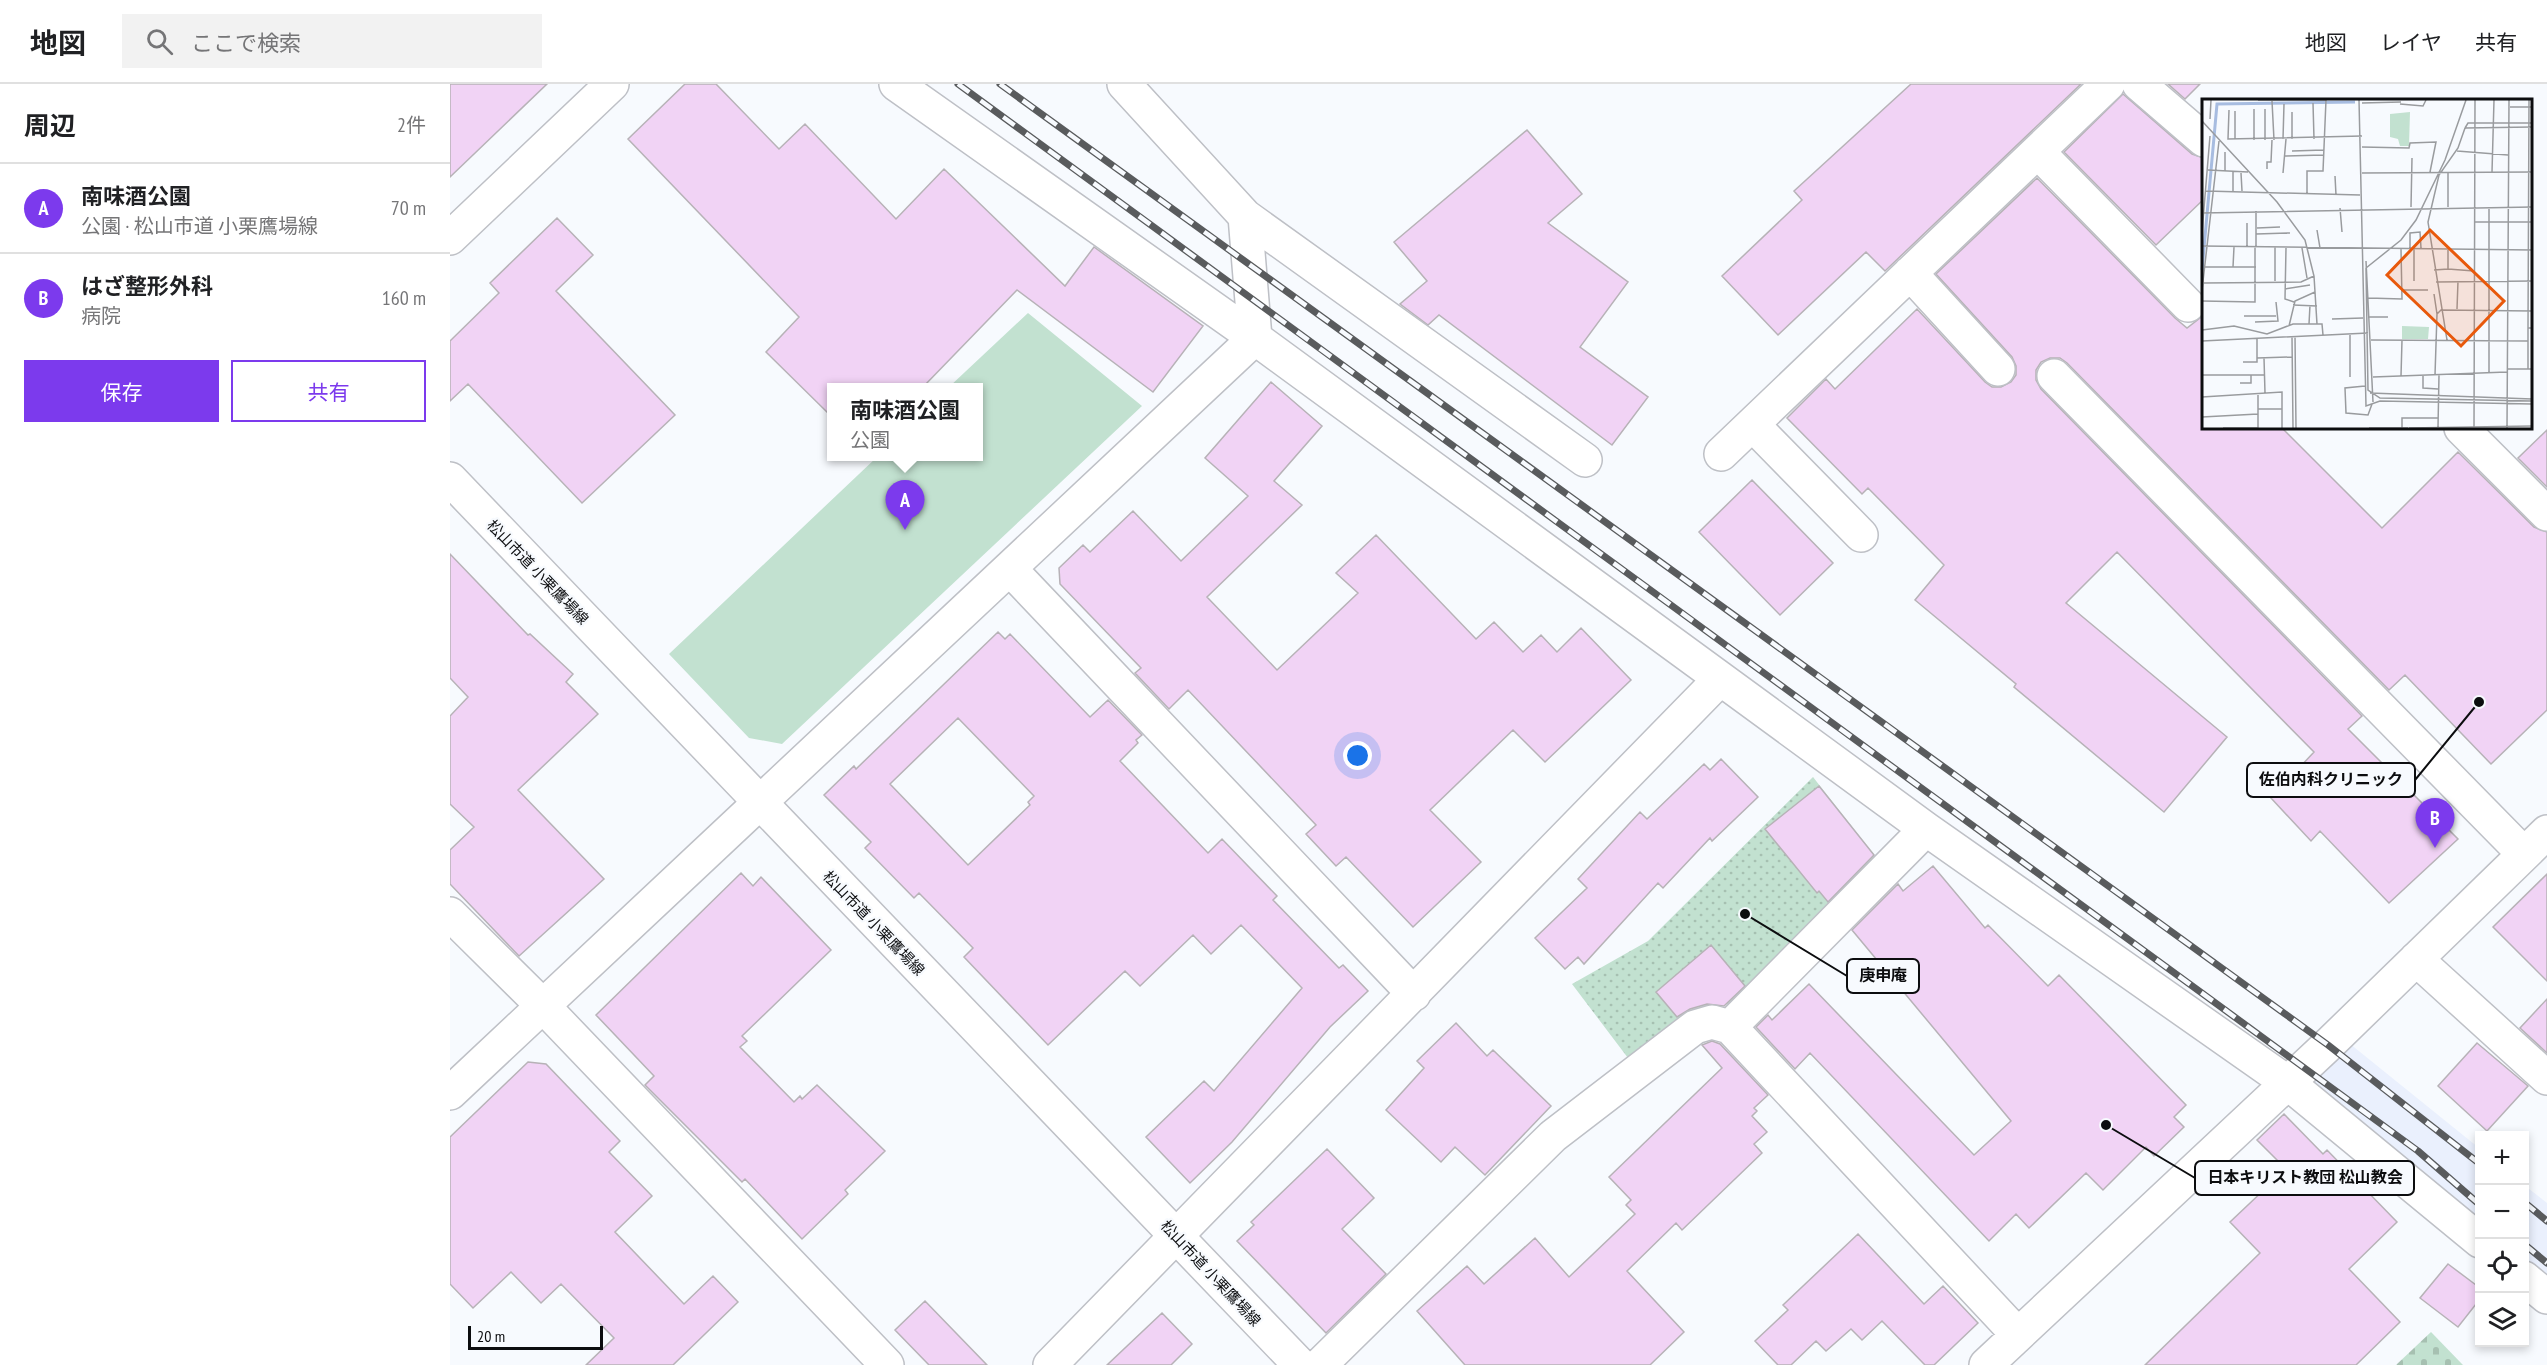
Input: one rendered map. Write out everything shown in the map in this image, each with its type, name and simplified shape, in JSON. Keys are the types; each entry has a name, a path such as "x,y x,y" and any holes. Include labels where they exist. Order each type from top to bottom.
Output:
{"street":[{"path":"450,238 612,84"},
{"path":"896,84 1255,338 1926,830 2288,1083 2478,1239"},
{"path":"1124,84 1245,216 1585,460"},
{"path":"1721,454 2108,84"},
{"path":"2139,84 2202,138"},
{"path":"2038,152 2188,305"},
{"path":"1245,216 1255,338"},
{"path":"1910,273 1998,369"},
{"path":"450,1093 1255,338"},
{"path":"2054,376 2524,854"},
{"path":"1753,424 1861,535"},
{"path":"2462,429 2547,514"},
{"name":"松山市道 小栗鷹場線","path":"450,479 1178,1237 1232,1298 1299,1365"},
{"path":"1010,569 1414,994"},
{"path":"1050,1365 1178,1237 1719,680"},
{"path":"1730,1027 1926,830"},
{"path":"1986,1365 2288,1083 2547,832"},
{"path":"450,914 544,1007 887,1365"},
{"path":"2416,959 2547,1078"},
{"path":"1320,1365 1554,1136 1695,1027 1712,1022 1730,1027 2018,1335"},
{"path":"2529,1282 2547,1297"}],"shaded area":[{"path":"2339,1035 2475,1145 2475,1235 2291,1081"},
{"path":"2529,1189 2547,1203 2547,1300 2529,1283"}],"green space":[{"path":"1028,313 1142,406 782,744 749,738 669,654 873,461 983,461 983,383 953,383"},
{"path":"1813,777 1875,856 1728,1004 1697,1008 1628,1058 1572,984 1648,941"},
{"path":"2431,1332 2463,1365 2396,1365"}],"building":[{"path":"450,84 547,84 450,177"},
{"path":"685,84 716,84 779,149 805,124 896,219 944,169 1065,286 1094,247 1203,326 1153,392 1017,290 927,383 827,383 827,412 766,352 799,317 628,139"},
{"path":"1911,84 2081,84 1885,271 1866,252 1778,335 1722,276 1802,200 1794,191"},
{"path":"2168,84 2200,84 2185,99"},
{"path":"2123,94 2192,154 2202,157 2202,201 2156,245 2064,152"},
{"path":"1527,130 1582,194 1548,223 1628,282 1580,347 1648,397 1612,445 1439,315 1428,325 1400,304 1427,281 1394,242"},
{"path":"2037,178 2175,318 2187,328 2202,317 2202,429 2283,429 2382,528 2458,452 2534,527 2547,532 2547,710 2491,764 2405,675 2389,690 2067,363 2060,358 2050,358 2041,362 2036,370 2036,380 2041,389 2362,716 2348,729 2458,839 2389,903 2320,831 2311,841 2271,798 2314,752 2117,552 2066,603 2227,737 2164,812 2014,687 2016,684 1915,600 1944,565 1868,488 1862,494 1787,418 1826,379 1835,389 1917,309 1985,382 1992,387 2001,387 2011,382 2016,375 2016,366 2012,357 1936,274"},
{"path":"557,218 593,255 556,291 675,415 582,503 468,384 450,401 450,341 499,293 490,283"},
{"path":"1271,382 1322,426 1274,481 1302,505 1207,597 1277,670 1358,593 1336,573 1376,535 1476,639 1494,622 1523,652 1541,635 1557,652 1581,628 1631,680 1545,762 1513,730 1430,810 1481,862 1413,927 1346,857 1336,866 1306,834 1316,825 1188,690 1169,709 1135,673 1141,668 1060,584 1059,568 1083,545 1090,552 1133,511 1181,561 1248,496 1205,458"},
{"path":"2547,430 2547,487 2518,458"},
{"path":"1752,480 1833,563 1780,615 1699,532"},
{"path":"450,554 528,635 530,634 573,674 566,682 598,714 518,790 604,879 519,956 450,884 450,850 474,827 450,804 450,716 468,697 450,678"},
{"path":"998,632 1005,639 1010,634 1090,717 1108,700 1142,735 1136,740 1138,743 1120,761 1208,853 1222,839 1277,896 1273,900 1339,968 1343,965 1368,991 1330,1027 1232,1142 1190,1183 1146,1137 1204,1081 1214,1091 1302,988 1241,925 1211,954 1193,935 1140,986 1125,971 1048,1045 964,957 973,948 919,893 914,898 865,848 871,842 824,795 854,766 856,769","holes":["958,718 1034,796 1028,802 1030,805 968,865 890,784"]},
{"path":"1721,759 1758,797 1712,841 1710,838 1663,888 1658,883 1584,964 1578,957 1565,969 1535,938 1587,888 1578,879 1640,812 1647,819 1704,764 1710,770"},
{"path":"1819,786 1874,855 1828,902 1819,891 1817,893 1765,829"},
{"path":"1933,866 1985,928 1988,925 2048,986 2059,975 2186,1105 2174,1117 2184,1127 2154,1156 2146,1147 2103,1190 2086,1173 2029,1228 2016,1214 1989,1241 1810,1053 1795,1069 1756,1027 1768,1015 1772,1020 1809,984 1974,1155 2011,1121 1852,930 1898,884 1903,891"},
{"path":"741,873 753,886 761,877 831,950 742,1036 747,1041 740,1047 794,1102 800,1096 802,1099 817,1085 885,1151 845,1190 848,1194 802,1239 745,1179 742,1182 645,1085 654,1076 596,1015"},
{"path":"2547,874 2547,981 2493,927"},
{"path":"1711,945 1745,986 1724,1006 1707,1004 1690,1009 1677,1017 1656,992"},
{"path":"2547,999 2547,1053 2520,1028"},
{"path":"1456,1023 1487,1056 1493,1050 1551,1106 1485,1175 1455,1147 1441,1162 1386,1110 1424,1068 1417,1061"},
{"path":"1712,1041 1720,1044 1768,1095 1754,1108 1757,1111 1752,1116 1767,1132 1754,1144 1762,1153 1682,1230 1676,1223 1627,1271 1684,1332 1650,1365 1465,1365 1417,1311 1467,1266 1484,1284 1535,1238 1569,1277 1635,1214 1626,1205 1631,1200 1609,1177 1722,1068 1702,1045"},
{"path":"2477,1043 2528,1086 2487,1131 2438,1086"},
{"path":"528,1062 546,1064 620,1141 609,1152 652,1196 615,1232 684,1304 713,1276 738,1302 673,1365 586,1365 614,1338 561,1284 541,1303 511,1272 473,1308 450,1284 450,1137"},
{"path":"2284,1114 2323,1154 2327,1150 2397,1222 2349,1269 2400,1322 2356,1365 2145,1365 2260,1253 2230,1222 2286,1169 2257,1140"},
{"path":"1327,1149 1374,1198 1342,1229 1386,1274 1326,1333 1237,1241 1254,1225 1251,1222"},
{"path":"1858,1234 1924,1304 1943,1286 1978,1323 1934,1365 1925,1365 1882,1321 1862,1340 1851,1329 1826,1351 1816,1341 1791,1365 1778,1365 1755,1341 1788,1310 1783,1305"},
{"path":"2448,1264 2475,1284 2475,1305 2458,1327 2420,1298"},
{"path":"925,1301 987,1365 929,1365 895,1330"},
{"path":"1162,1313 1192,1344 1171,1365 1107,1365"}],"railway":[{"path":"958,84 2418,1151 2475,1201"},
{"path":"1000,84 2328,1045 2475,1160"},
{"path":"2529,1206 2547,1221"},
{"path":"2529,1248 2547,1263"}],"place":[{"name":"南味酒公園","path":"905,530"},
{"name":"佐伯内科クリニック","path":"2479,702"},
{"name":"はざ整形外科","path":"2435,848"},
{"name":"庚申庵","path":"1745,914"},
{"name":"日本キリスト教団 松山教会","path":"2106,1125"}]}
